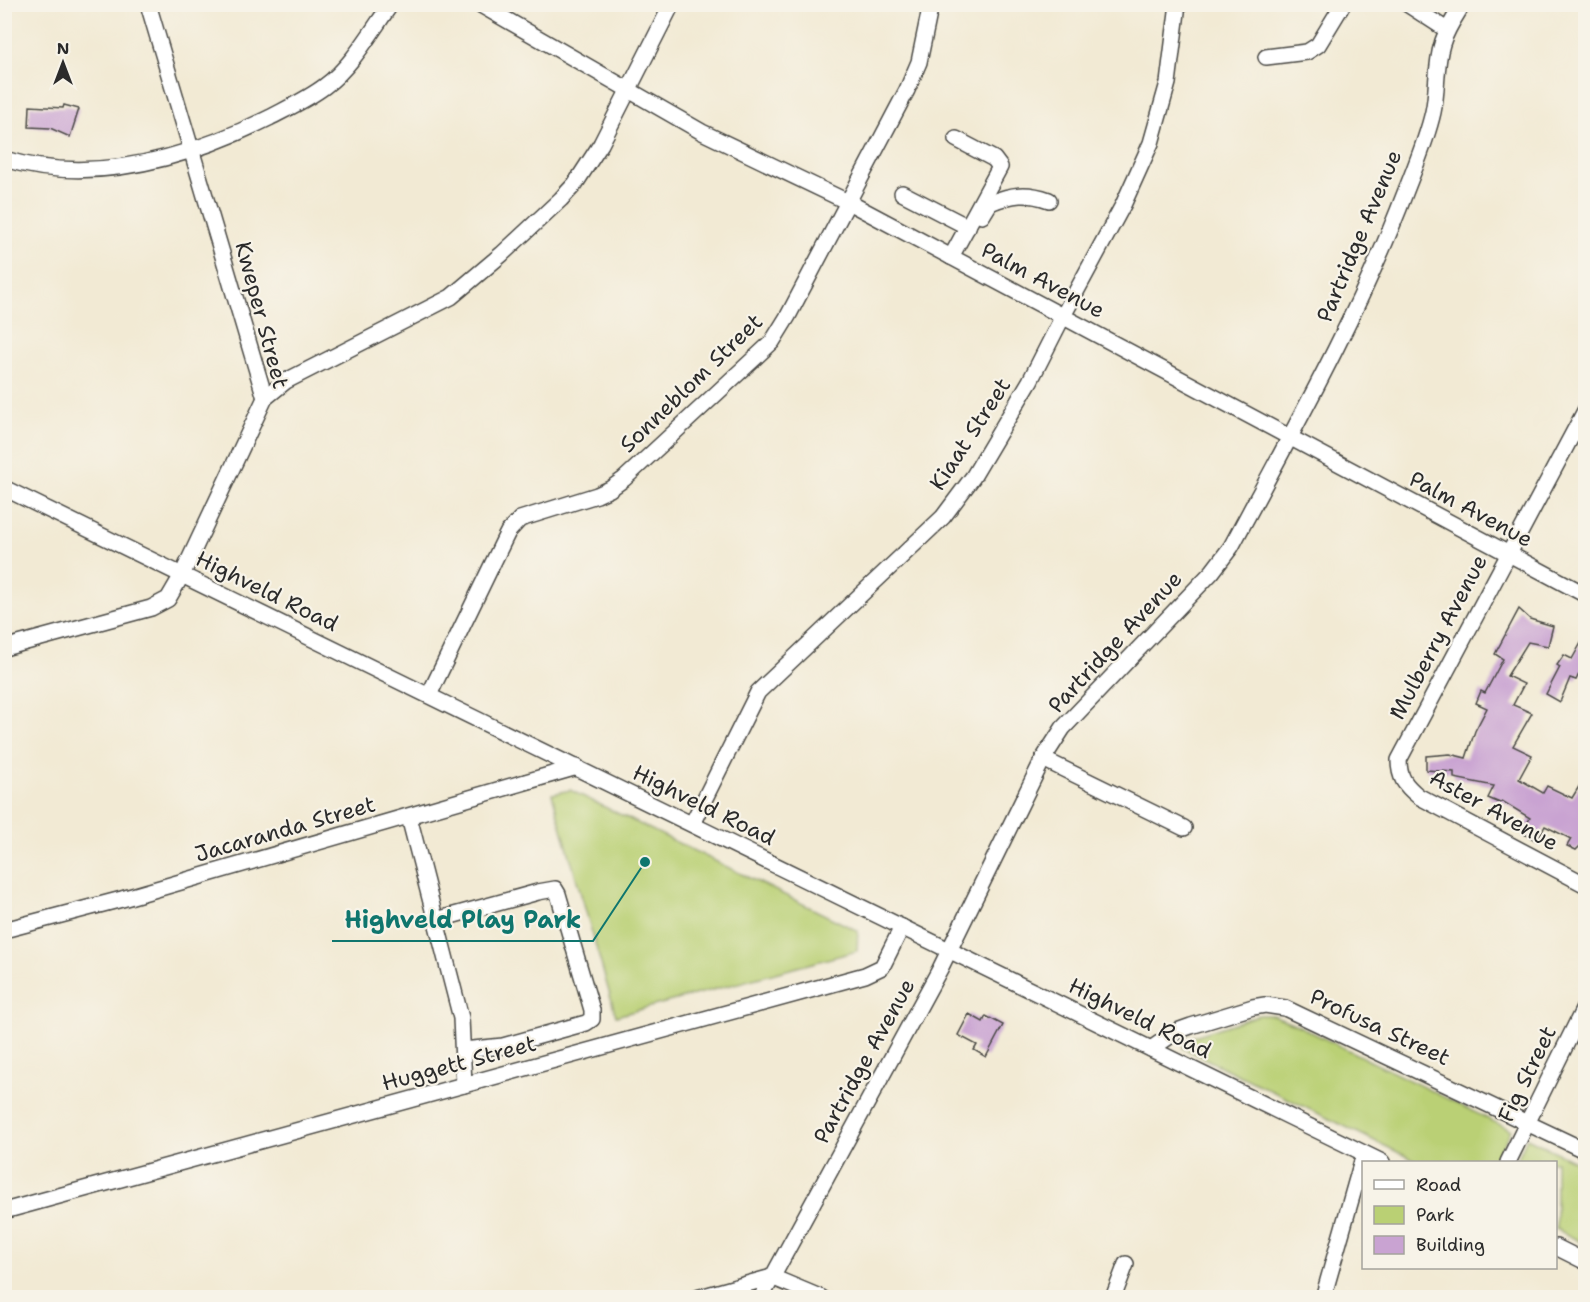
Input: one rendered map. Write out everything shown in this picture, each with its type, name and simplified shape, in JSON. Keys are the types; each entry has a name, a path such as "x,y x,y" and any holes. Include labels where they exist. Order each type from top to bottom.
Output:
{"street":[{"name":"Kweper Street","path":"4,648 151,608 168,599 182,575 265,398 148,4"},
{"path":"4,159 43,168 71,170 136,163 192,151 273,116 327,85 352,58 391,4"},
{"name":"Palm Avenue","path":"478,4 702,132 848,202 1586,595"},
{"path":"265,398 286,381 422,313 460,290 569,191 594,156 672,4"},
{"name":"Sonneblom Street","path":"429,695 504,540 514,524 528,515 576,502 610,489 624,479 761,354 780,330 907,90 919,62 931,4"},
{"name":"Kiaat Street","path":"692,824 758,692 943,517 973,477 1024,391 1123,205 1151,143 1168,83 1179,4"},
{"path":"1266,57 1307,52 1318,45 1343,4"},
{"path":"1407,4 1447,30"},
{"name":"Partridge Avenue","path":"761,1298 949,951 1043,759 1063,728 1221,562 1289,438 1359,303 1404,194 1432,114 1438,64 1447,30 1463,4"},
{"path":"956,139 994,159 1000,167 968,227 956,259"},
{"path":"902,193 968,227"},
{"path":"956,259 990,203 1022,194 1032,194 1049,200"},
{"name":"Mulberry Avenue","path":"1400,760 1507,554 1586,409"},
{"name":"Highveld Road","path":"4,488 1380,1161"},
{"path":"1043,759 1184,828"},
{"name":"Aster Avenue","path":"1400,760 1400,771 1404,784 1418,796 1586,885"},
{"name":"Jacaranda Street","path":"4,930 122,899 577,767"},
{"path":"409,817 461,1018 464,1085"},
{"path":"435,920 555,889 592,1010 592,1019 586,1023 503,1046 463,1050"},
{"name":"Huggett Street","path":"4,1211 865,975 882,967 902,927"},
{"name":"Profusa Street","path":"1151,1049 1177,1031 1253,1007 1274,1005 1296,1012 1586,1151"},
{"name":"Fig Street","path":"1508,1161 1586,1005"},
{"path":"1323,1298 1364,1154"},
{"path":"1557,1248 1586,1262"},
{"path":"1113,1298 1126,1264"},
{"path":"697,1298 772,1277 822,1298"}],"green space":[{"path":"570,790 858,931 857,951 616,1016 552,794"},
{"path":"1259,1015 1273,1015 1511,1130 1495,1161 1416,1161 1183,1048 1185,1039"},
{"path":"1527,1138 1585,1166 1585,1244 1557,1230 1557,1161 1516,1161"}],"building":[{"path":"64,105 79,109 70,137 50,128 29,127 30,106 63,108"},
{"path":"1519,609 1530,619 1553,626 1548,646 1528,642 1507,676 1524,684 1513,705 1532,713 1513,746 1532,755 1519,779 1543,793 1547,786 1572,798 1586,775 1586,848 1580,846 1576,850 1567,846 1571,839 1545,826 1537,841 1522,833 1530,818 1502,801 1500,803 1488,798 1494,786 1454,778 1454,772 1426,770 1426,756 1450,754 1466,758 1475,731 1487,708 1476,703 1481,691 1485,693 1503,659 1495,654"},
{"path":"1586,634 1586,675 1580,672 1576,680 1570,678 1560,702 1546,694 1560,667 1557,665 1564,655 1572,659"},
{"path":"969,1014 983,1022 986,1016 1003,1025 986,1057 974,1050 977,1045 958,1035"}],"place":[{"name":"Highveld Play Park","path":"645,862"}]}
